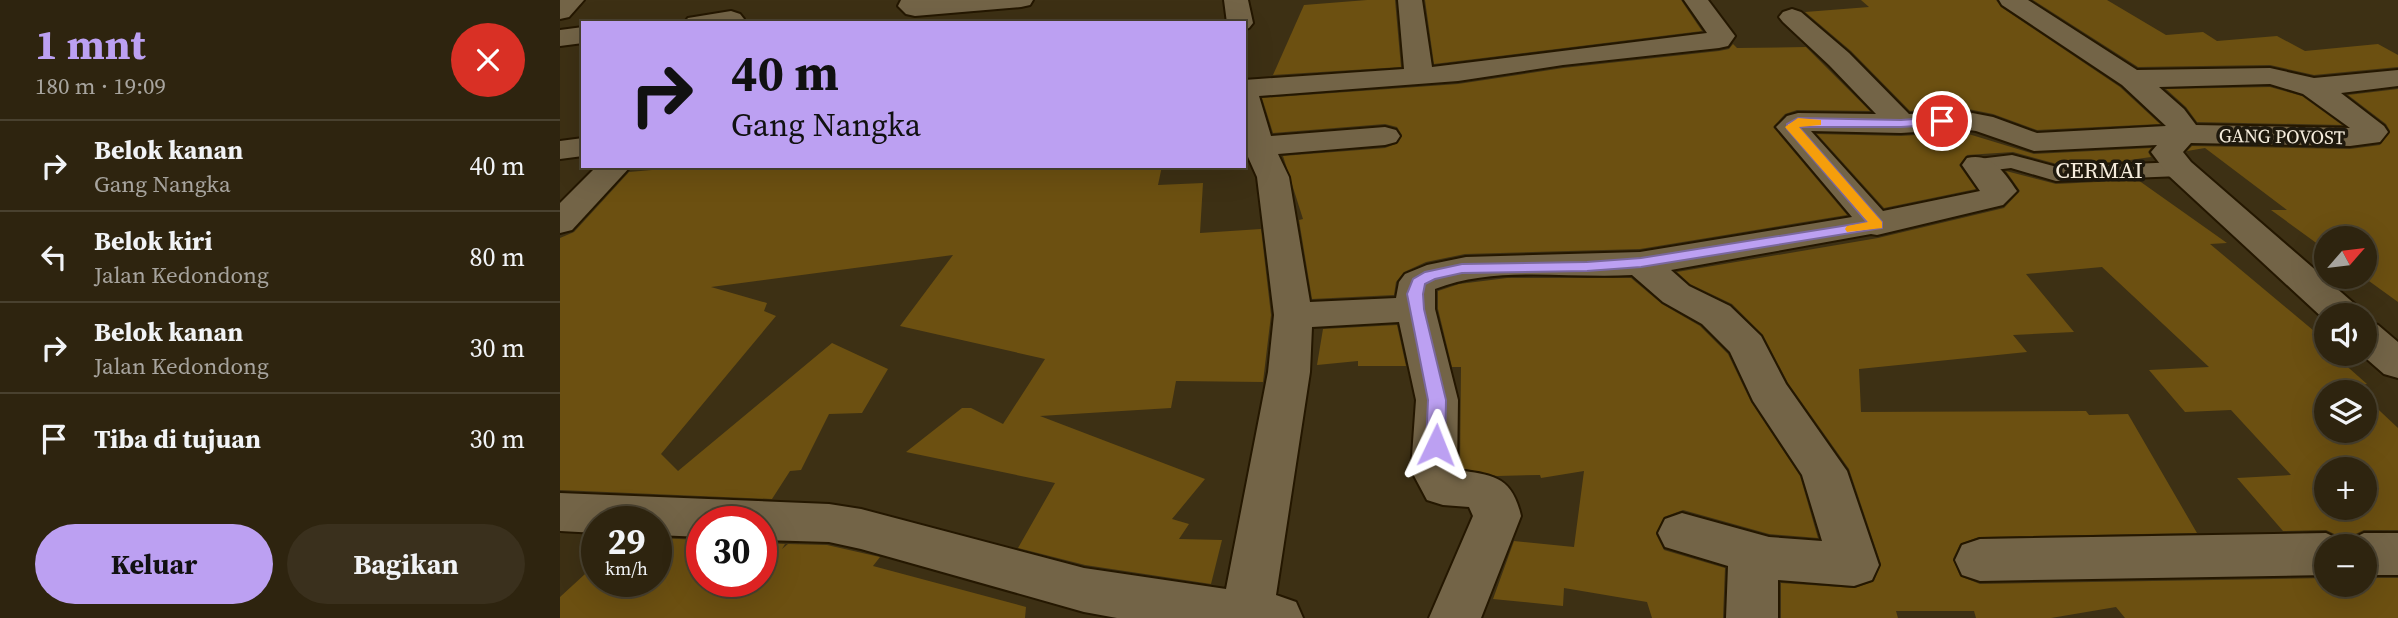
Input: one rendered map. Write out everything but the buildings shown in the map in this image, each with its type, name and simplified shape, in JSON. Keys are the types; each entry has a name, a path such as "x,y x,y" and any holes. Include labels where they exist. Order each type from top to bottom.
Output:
{"street":[{"path":"560,12 572,0"},
{"path":"913,0 910,6 915,9 1021,0"},
{"path":"1236,0 1240,21"},
{"path":"1410,0 1419,77"},
{"path":"1246,91 1419,77 1719,40 1722,36 1696,0"},
{"path":"2011,0 2130,79 2182,125 2185,131 2167,152 2180,169 2330,303"},
{"path":"705,21 735,14"},
{"path":"1792,17 1839,59 1901,124"},
{"path":"560,37 581,35"},
{"name":"GANG POVOST","path":"2130,79 2270,76 2314,86 2373,132 2369,136 2350,137 2182,134"},
{"path":"2314,86 2398,78"},
{"path":"560,512 829,523 1084,590 1187,608 1262,616 1293,314 1273,177 1259,146 1246,98"},
{"path":"1877,225 1791,127 1798,122 1901,124 1962,120 1982,123 2034,142 2182,134"},
{"path":"1259,146 1385,136"},
{"path":"560,150 581,147"},
{"path":"1455,618 1497,516 1494,501 1480,490 1443,486 1434,470 1437,400 1416,309 1415,294 1418,282 1462,268 1587,267 1641,263 1877,225 1992,198 2000,191 1978,165"},
{"path":"560,223 613,168"},
{"path":"1641,263 1676,293 1716,315 1747,346 1768,390 1824,471 1854,565 1807,563 1753,554 1682,533"},
{"path":"1293,314 1416,309"},
{"path":"2377,345 2398,364"},
{"path":"1752,618 1753,554"},
{"path":"1980,560 2314,554"},
{"path":"2377,554 2398,554"}],"lane":[{"name":"CERMAI","path":"1978,165 2012,161 2056,174 2180,169"}],"slow traffic":[{"path":"1817,122 1798,122 1791,127 1877,225 1852,229"}],"route":[{"path":"1436,445 1437,400 1416,309 1415,294 1418,282 1462,268 1587,267 1641,263 1877,225 1791,127 1798,122 1901,124 1942,121"}]}
